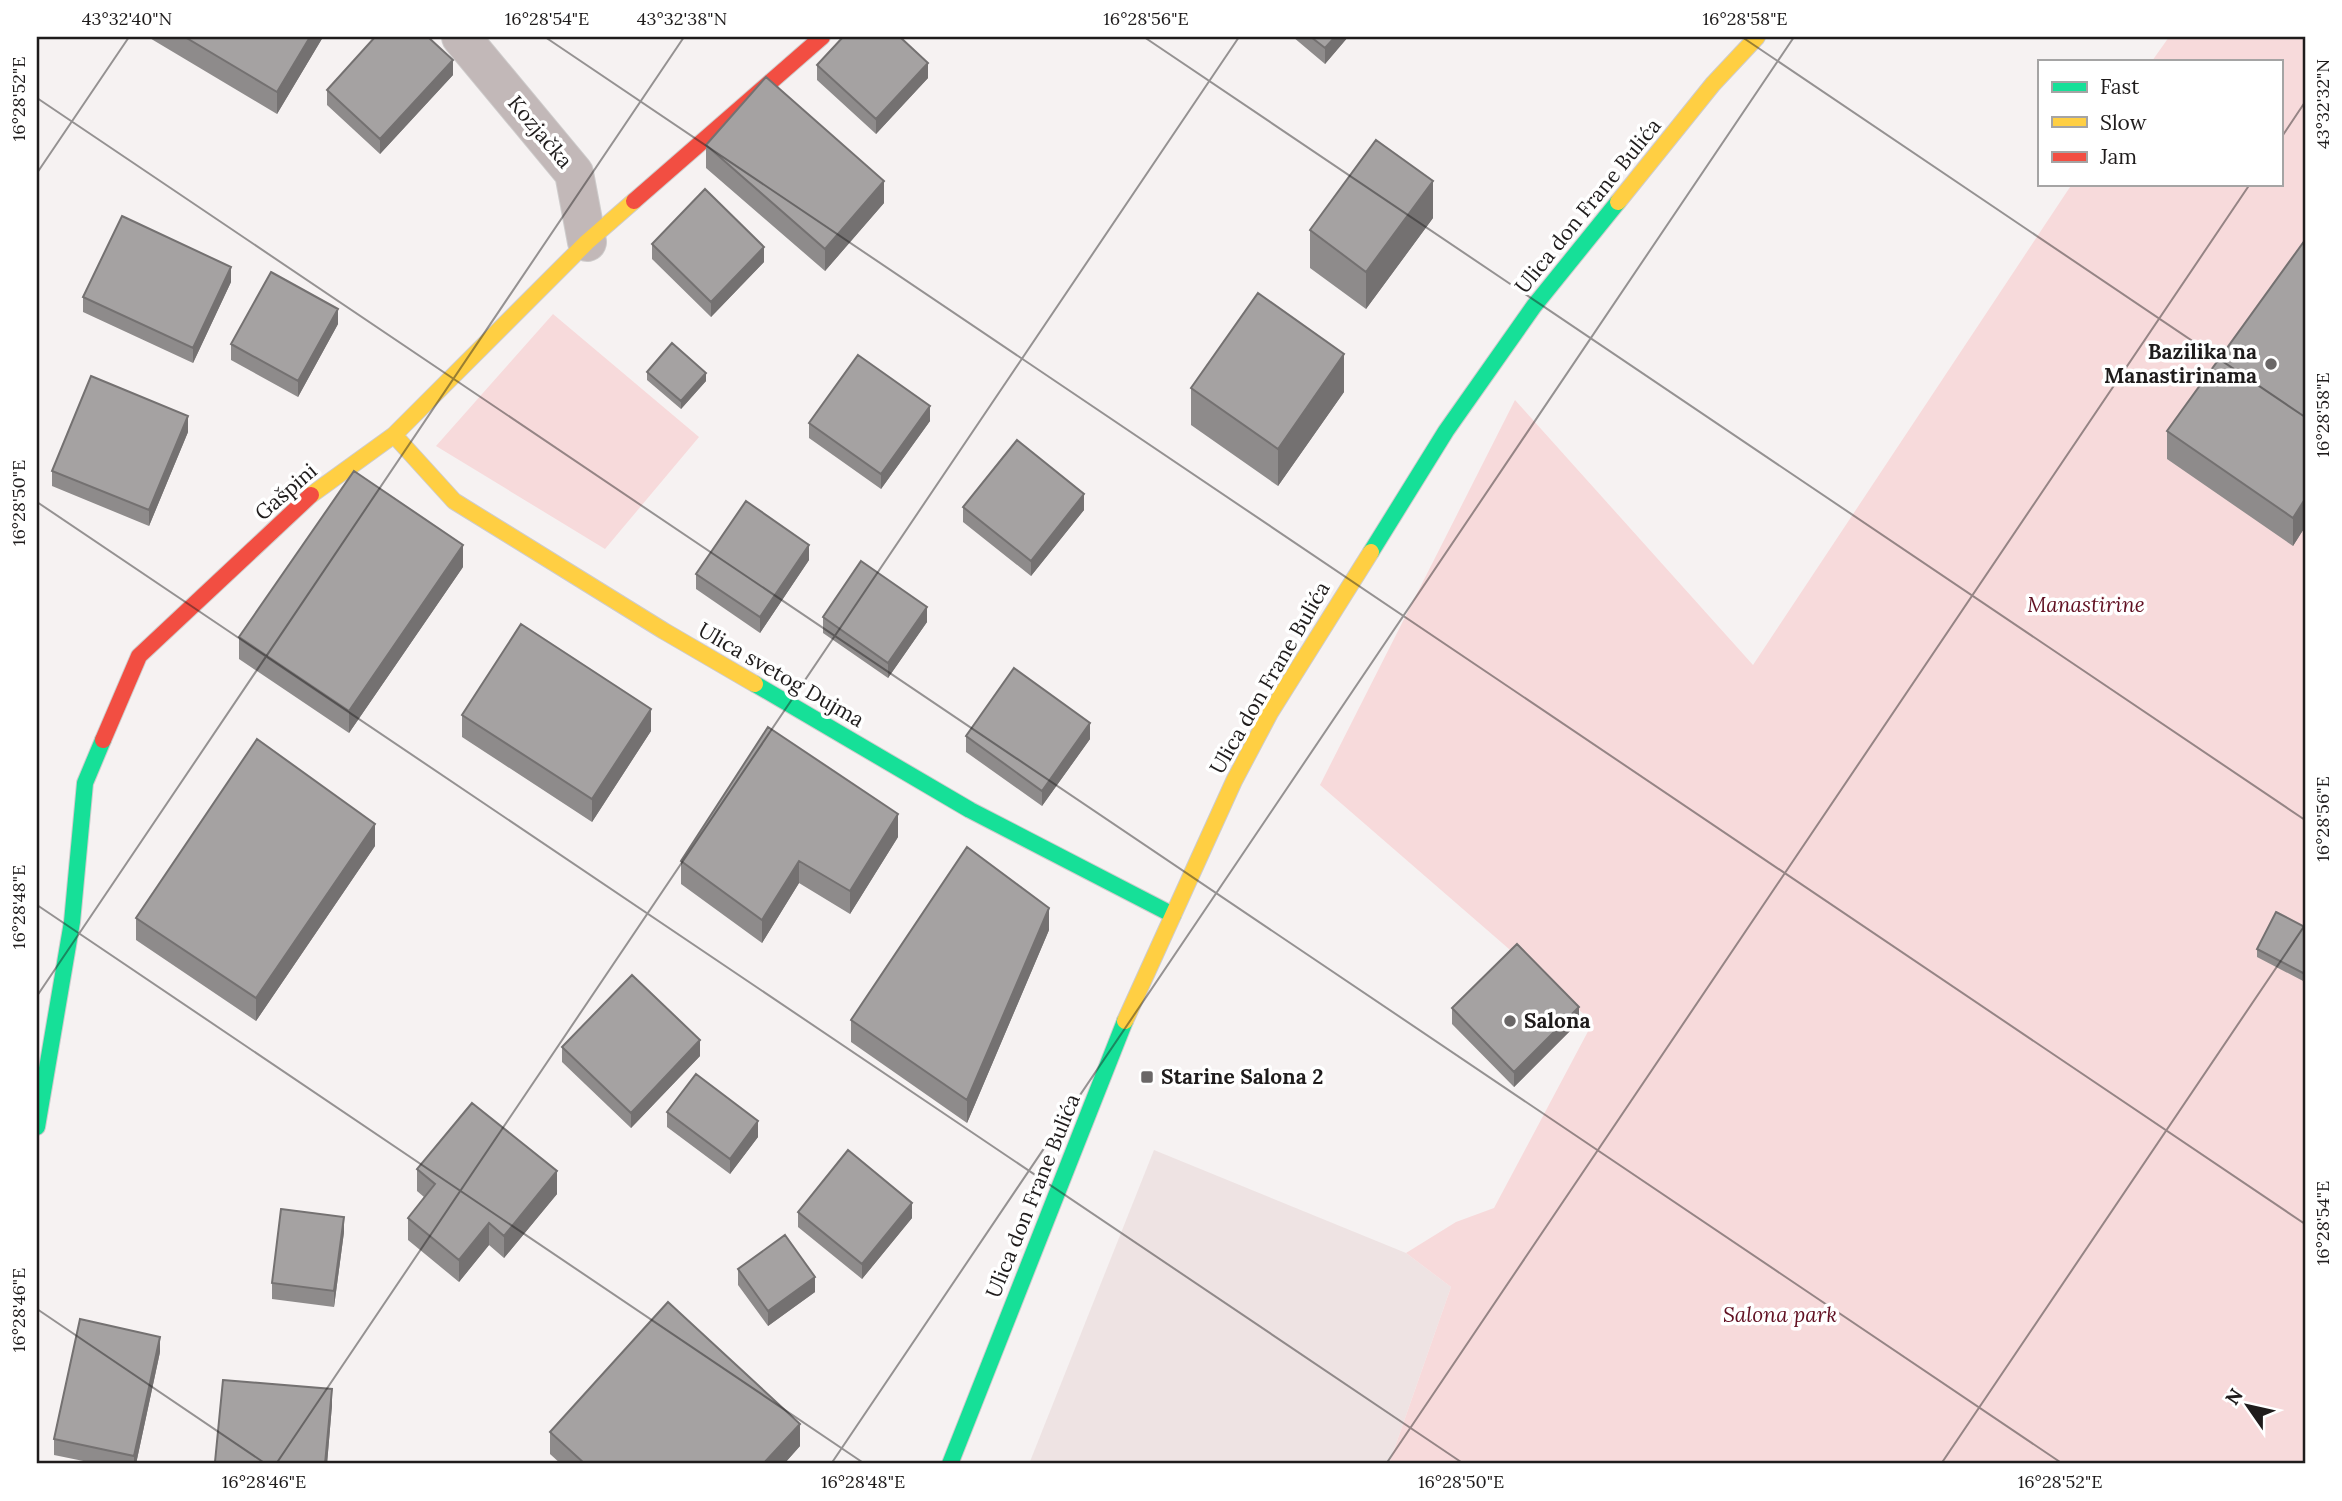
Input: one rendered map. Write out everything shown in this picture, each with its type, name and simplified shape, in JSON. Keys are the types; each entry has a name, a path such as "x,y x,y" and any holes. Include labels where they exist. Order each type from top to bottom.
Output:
{"street":[{"name":"Kozjačka","path":"461,37 574,173 587,242"},
{"name":"Gašpini","path":"37,1127 72,922 85,783 139,656 314,492 394,435 587,242 822,37"},
{"name":"Ulica don Frane Bulića","path":"950,1464 1131,1006 1234,781 1270,713 1446,431 1534,306 1713,84 1757,37"},
{"name":"Ulica svetog Dujma","path":"394,435 454,501 652,623 971,810 1174,915"}],"shaded area":[{"path":"1154,1150 1406,1253 1451,1287 1389,1464 1029,1464"}],"green space":[{"path":"2169,37 2305,37 2305,1464 1389,1464 1451,1287 1406,1253 1456,1222 1494,1208 1593,1022 1320,785 1515,400 1753,665 2071,186 2282,186 2282,60 2153,60"},
{"path":"553,314 699,437 605,549 436,446"}],"building":[{"path":"185,37 310,37 277,92"},
{"path":"375,37 428,37 453,60 380,139 327,90"},
{"path":"843,37 900,37 928,63 876,119 817,65"},
{"path":"1311,37 1335,37 1325,48"},
{"path":"766,77 884,181 825,249 706,145"},
{"path":"1376,140 1433,181 1366,272 1310,230"},
{"path":"705,189 764,247 711,302 652,244"},
{"path":"122,216 231,267 193,348 83,297"},
{"name":"Bazilika na Manastirinama","path":"2305,240 2305,499 2293,518 2167,431"},
{"path":"271,272 338,309 298,381 231,344"},
{"path":"1258,293 1344,354 1278,449 1191,388"},
{"path":"672,343 706,373 681,401 647,372"},
{"path":"858,355 930,406 881,474 809,423"},
{"path":"91,376 188,416 149,510 52,471"},
{"path":"1017,440 1084,494 1031,561 963,507"},
{"path":"354,471 463,545 349,711 239,637"},
{"path":"746,501 809,545 760,617 696,574"},
{"path":"861,561 927,607 888,663 823,617"},
{"path":"521,624 651,709 592,799 462,715"},
{"path":"1014,668 1090,723 1042,791 966,736"},
{"path":"768,727 898,814 850,891 799,861 762,920 681,861"},
{"path":"257,739 375,824 256,998 136,918"},
{"path":"967,847 1049,908 967,1100 851,1020"},
{"path":"2276,912 2305,927 2305,974 2257,949"},
{"path":"1517,944 1579,1007 1514,1072 1452,1008"},
{"path":"632,975 700,1040 631,1113 562,1047"},
{"path":"696,1074 758,1121 730,1159 667,1112"},
{"path":"472,1103 557,1171 504,1236 489,1223 459,1260 408,1218 435,1184 417,1169"},
{"path":"848,1150 912,1203 862,1264 798,1212"},
{"path":"281,1209 344,1217 334,1291 272,1283"},
{"path":"785,1235 815,1277 768,1311 738,1269"},
{"path":"668,1302 800,1424 763,1464 585,1464 550,1432"},
{"path":"80,1319 160,1337 134,1456 54,1439"},
{"path":"223,1380 332,1389 325,1464 215,1462"}],"traffic: fast":[{"path":"1371,552 1446,431 1534,306 1618,202"},
{"path":"755,684 970,810 1173,915"},
{"path":"37,1127 72,922 85,783 103,740"},
{"path":"950,1464 1125,1021"}],"traffic: slow":[{"path":"1618,202 1713,84 1757,37"},
{"path":"311,495 394,435 587,242 634,201"},
{"path":"394,435 454,501 755,684"},
{"path":"1125,1021 1234,781 1270,713 1371,552"}],"traffic: jam":[{"path":"634,201 822,37"},
{"path":"103,740 139,656 311,495"}],"place":[{"name":"Bazilika na Manastirinama","path":"2271,364"},
{"name":"Salona","path":"1510,1021"},
{"name":"Starine Salona 2","path":"1147,1077"}],"park label":[{"name":"Manastirine","path":"2086,605"},
{"name":"Salona park","path":"1780,1315"}]}
